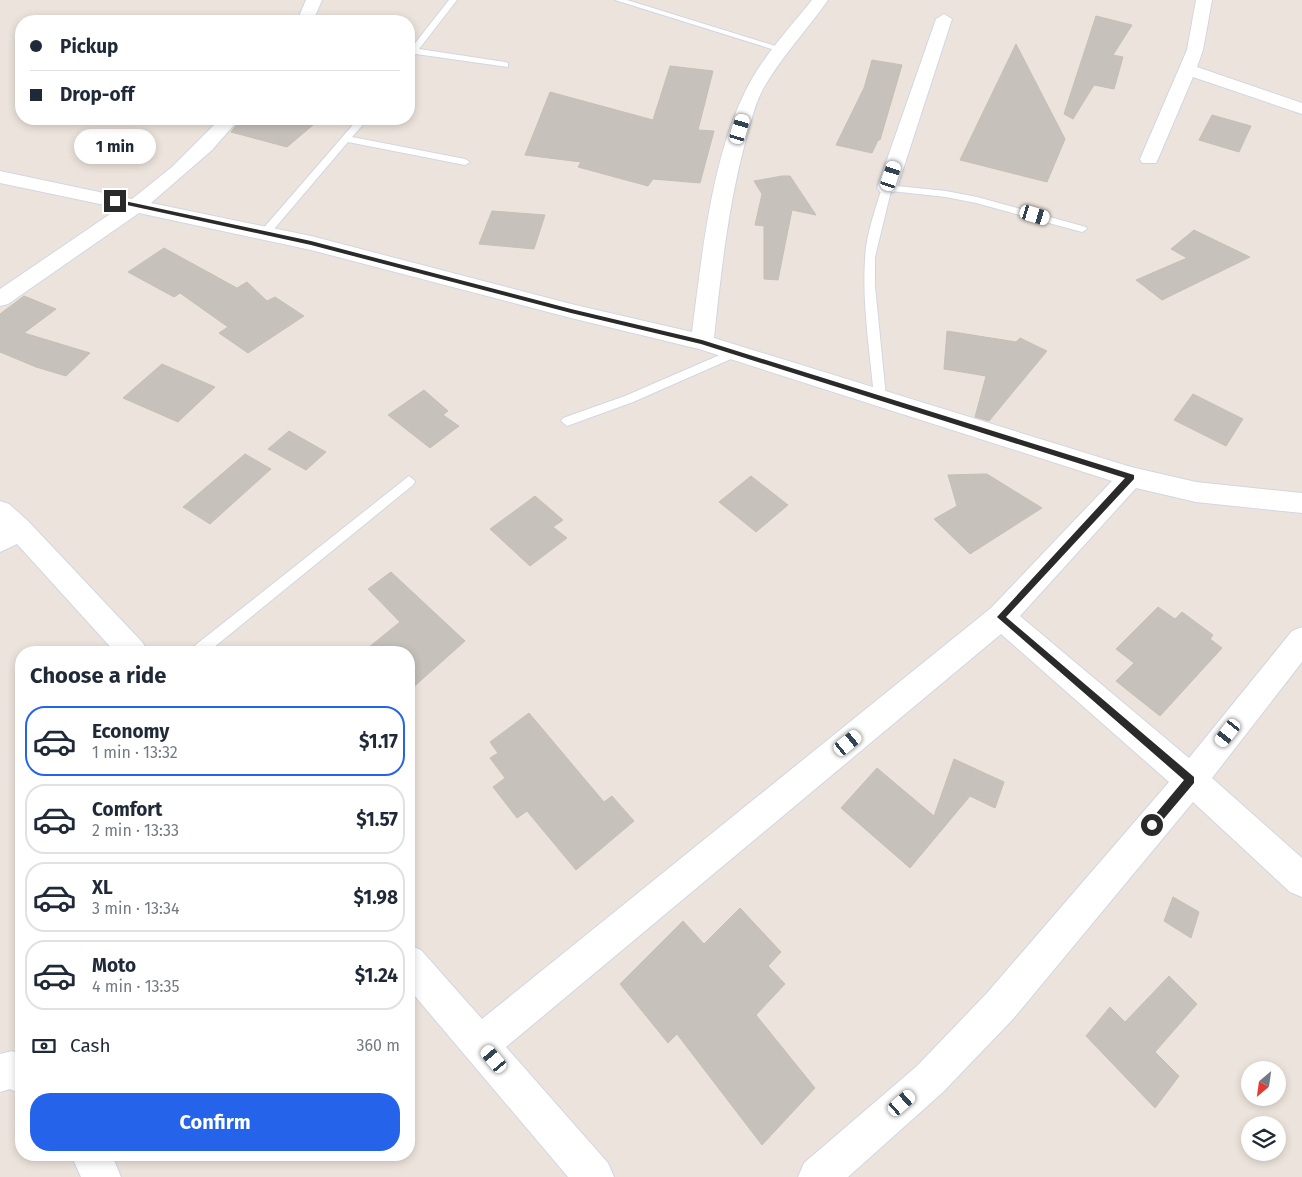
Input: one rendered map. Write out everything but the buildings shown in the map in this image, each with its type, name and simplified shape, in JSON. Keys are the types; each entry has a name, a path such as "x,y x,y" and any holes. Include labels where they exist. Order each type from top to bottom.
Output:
{"street":[{"path":"308,15 314,0"},
{"path":"702,342 715,239 726,179 754,90 781,49 820,0"},
{"path":"1149,159 1195,50 1204,0"},
{"path":"888,188 944,20"},
{"path":"1188,69 1302,109"},
{"path":"0,299 135,205 197,155 224,125"},
{"path":"0,177 265,233 702,342 1131,477 1196,492 1302,503"},
{"path":"481,1044 1001,617 1131,477"},
{"path":"6,527 126,646"},
{"path":"1001,617 1191,780 1302,880"},
{"path":"818,1177 930,1078 1000,1006 1191,780 1302,640"},
{"path":"415,969 594,1177"},
{"path":"0,1073 12,1070 15,1072"},
{"path":"94,1161 101,1177"}],"lane":[{"path":"415,49 452,0"},
{"path":"619,0 781,49"},
{"path":"415,54 505,65"},
{"path":"265,233 358,125"},
{"path":"348,139 465,162"},
{"path":"880,397 870,286 870,257 880,210 888,188 969,198 1082,229"},
{"path":"567,420 629,399 736,352"},
{"path":"205,646 409,481"}],"route":[{"path":"115,201 311,243 571,311 702,342 1131,477 1001,617 1191,780 1152,825"}]}
